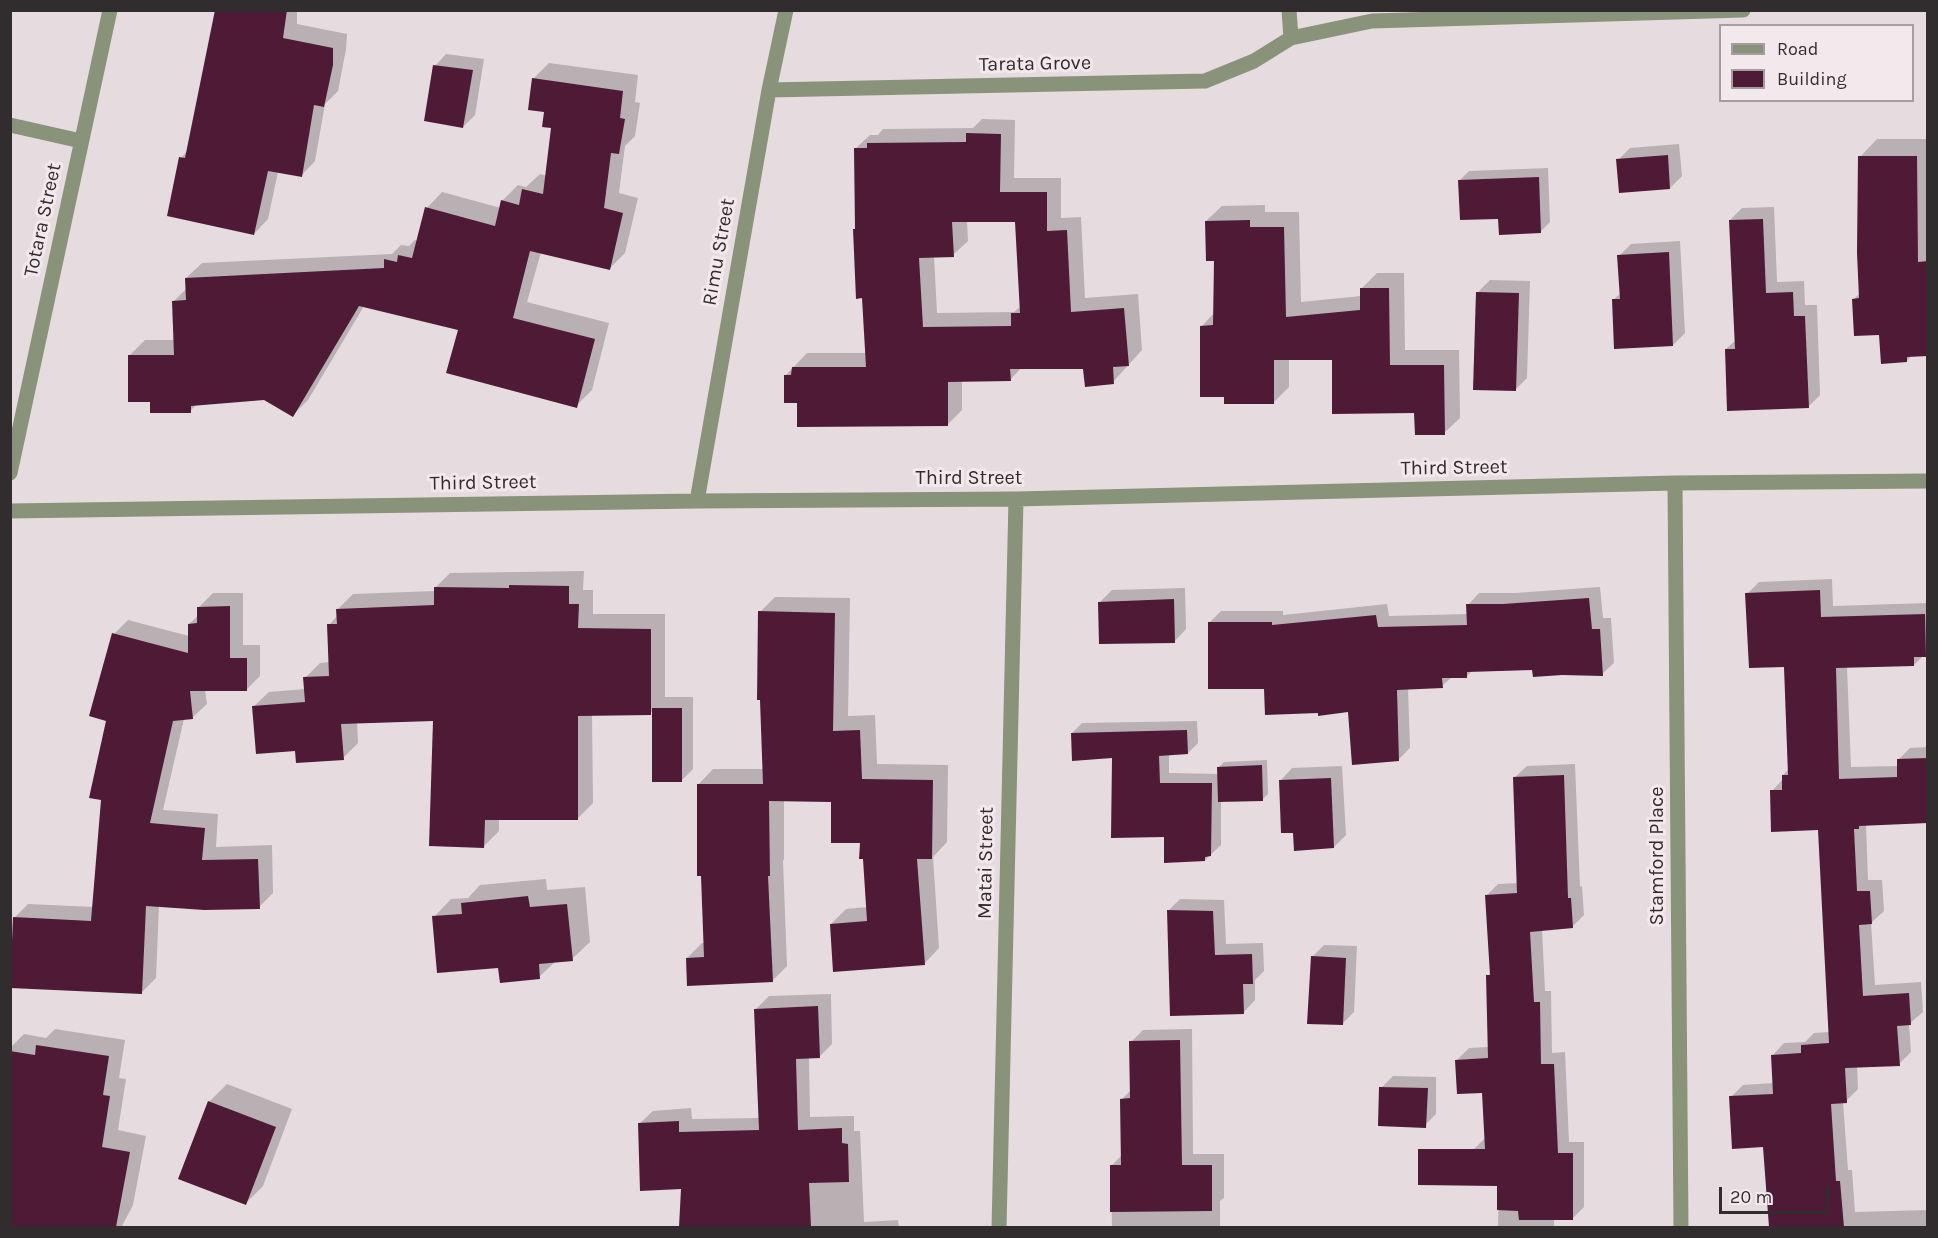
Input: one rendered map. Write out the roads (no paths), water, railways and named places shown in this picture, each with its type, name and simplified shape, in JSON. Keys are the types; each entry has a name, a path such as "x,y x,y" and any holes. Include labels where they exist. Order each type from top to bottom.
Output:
{"street":[{"name":"Totara Street","path":"10,473 110,10"},
{"name":"Rimu Street","path":"697,501 769,90 786,10"},
{"path":"1289,10 1291,38"},
{"name":"Tarata Grove","path":"769,90 1205,81 1254,61 1291,38 1372,21 1743,10"},
{"path":"10,125 81,141"},
{"name":"Third Street","path":"10,511 697,501 1016,499 1675,483 1928,481"},
{"name":"Stamford Place","path":"1675,483 1681,1227"},
{"name":"Matai Street","path":"999,1227 1016,499"}]}
